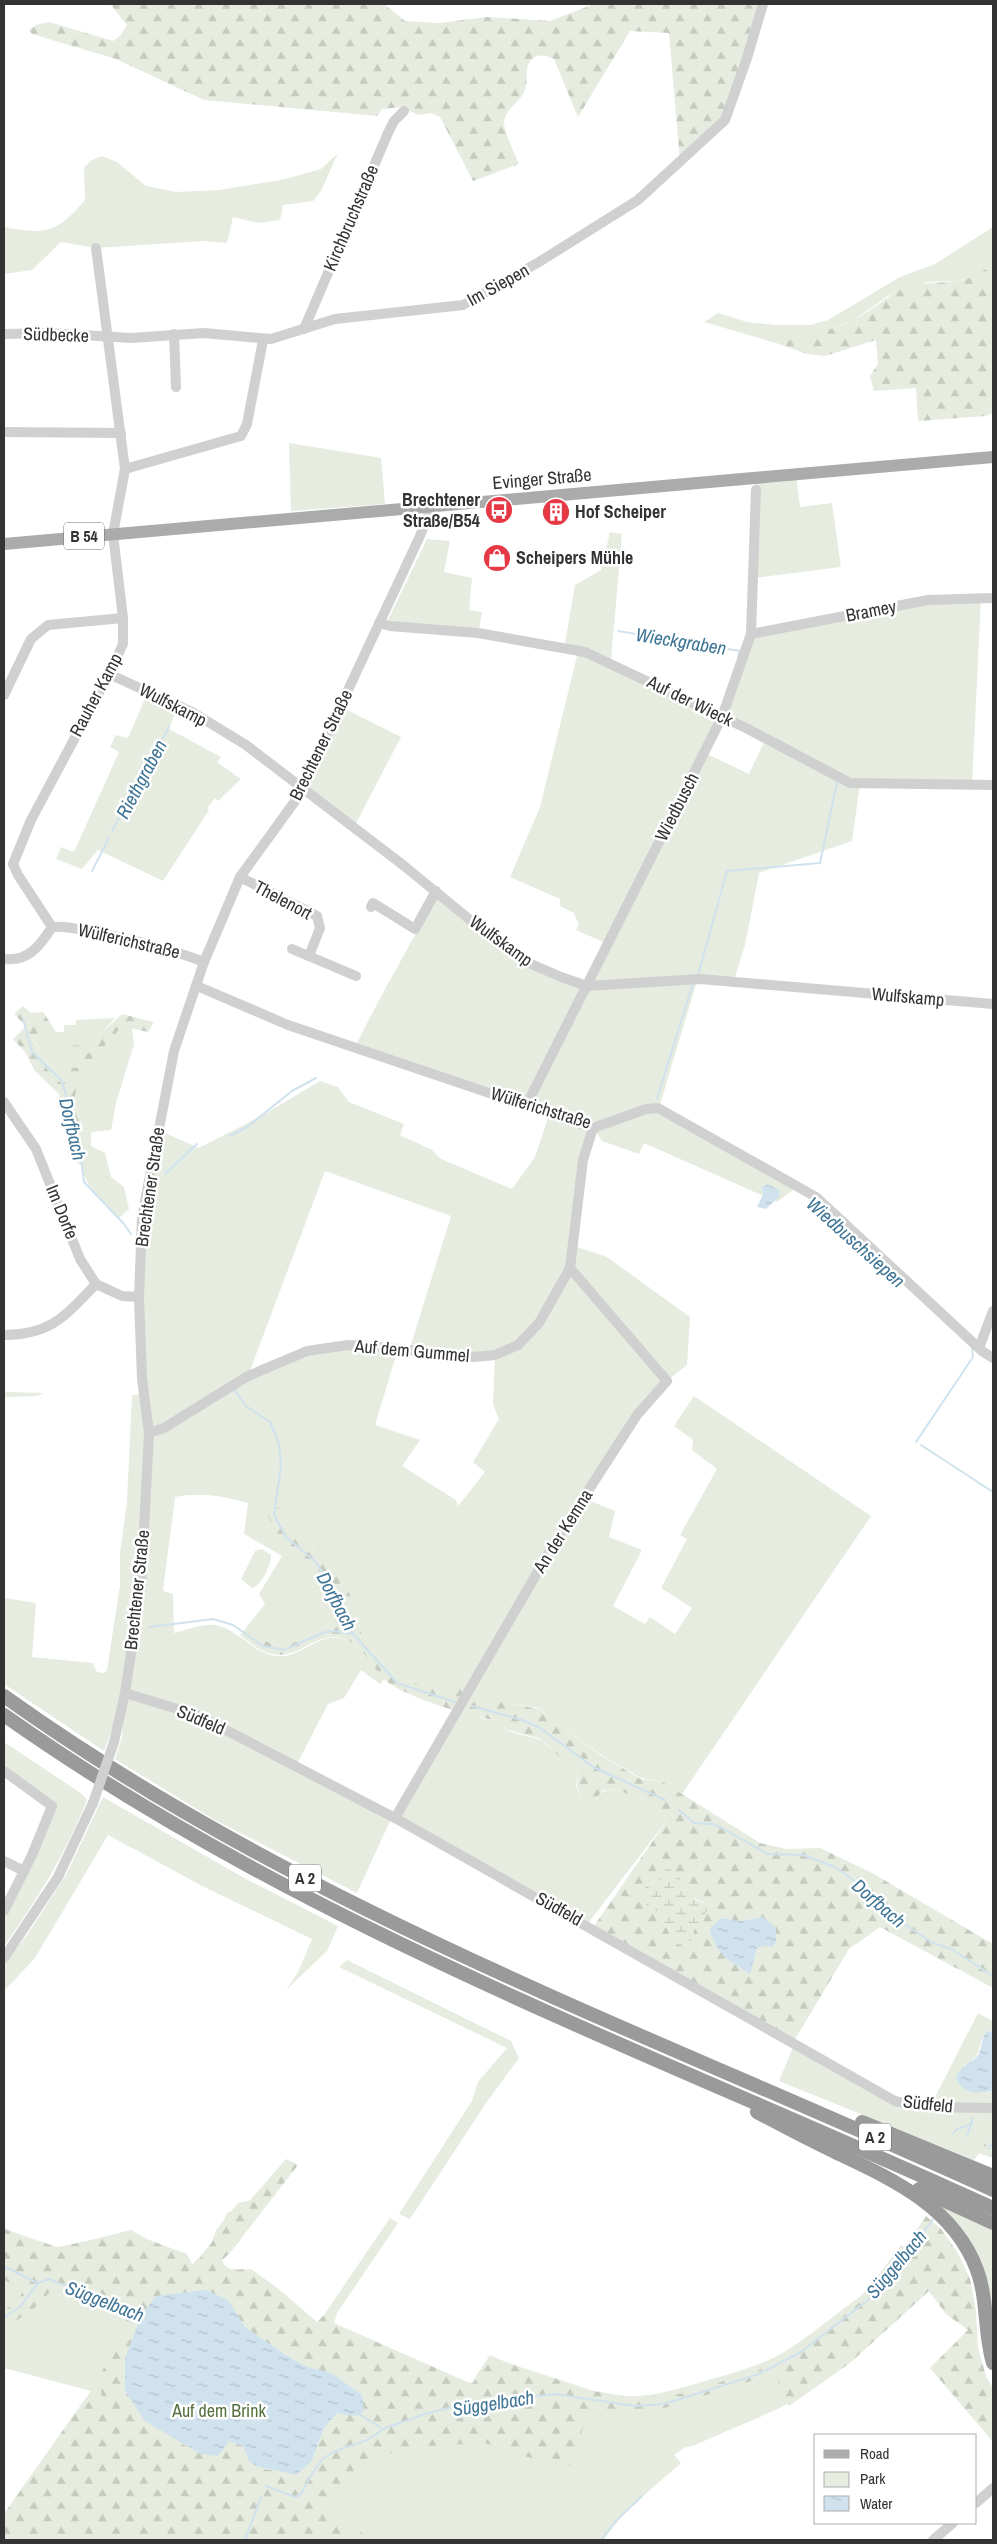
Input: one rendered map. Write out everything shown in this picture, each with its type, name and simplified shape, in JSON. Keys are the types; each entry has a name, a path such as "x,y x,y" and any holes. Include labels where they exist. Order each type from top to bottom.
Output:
{"highway":[{"name":"A 2","path":"4,1696 115,1771 283,1868 507,1976 993,2190"},
{"name":"A 2","path":"4,1715 122,1793 192,1834 315,1901 483,1982 993,2208"},
{"path":"707,2082 731,2099 890,2178 993,2223"},
{"path":"757,2085 782,2089 993,2174"},
{"path":"890,2178 936,2210 955,2231 971,2256 984,2296 993,2363"}],"main road":[{"name":"Evinger Straße","path":"4,544 993,457"}],"street":[{"name":"Im Siepen","path":"174,334 210,333 263,340 278,338 335,319 463,305 539,262 638,200 725,120 747,58 763,4"},
{"name":"Kirchbruchstraße","path":"304,329 388,133 394,121 404,111"},
{"name":"Rauher Kamp","path":"13,864 31,820 66,751 110,674 122,644 123,618 113,534 125,469 96,248"},
{"name":"Südbecke","path":"4,334 49,333 131,338 174,334"},
{"path":"174,334 176,387"},
{"path":"125,469 241,436 247,424 263,340"},
{"path":"4,432 121,433"},
{"name":"Wiedbusch","path":"527,1104 722,718 751,634 756,490"},
{"name":"Brechtener Straße","path":"4,1958 58,1877 93,1803 114,1742 125,1693 141,1587 148,1433 142,1378 139,1297 142,1217 174,1050 198,986 204,962 240,877 302,788 379,623 430,507"},
{"name":"Bramey","path":"751,634 928,600 993,598"},
{"path":"4,695 31,639 48,625 123,618"},
{"name":"Auf der Wieck","path":"379,623 390,626 497,635 585,652 657,684 850,782 993,784"},
{"name":"Wulfskamp","path":"110,674 192,712 246,745 436,891 502,946 528,963 587,986 692,979 993,1004"},
{"path":"4,871 13,864 18,875 52,927 34,952 23,958 4,959"},
{"name":"Thelenort","path":"240,877 316,916 320,928 308,956"},
{"path":"371,907 373,903 415,929 436,891"},
{"name":"Wülferichstraße","path":"52,927 70,928 169,948 204,962"},
{"path":"292,949 356,976"},
{"name":"Wülferichstraße","path":"198,986 296,1028 527,1104 593,1128 646,1109 658,1108 798,1186 824,1204 979,1348 993,1358"},
{"name":"Im Dorfe","path":"4,1102 36,1149 80,1259 96,1284"},
{"name":"Auf dem Gummel","path":"148,1433 164,1428 248,1376 307,1351 348,1346 370,1346 463,1358 495,1355 511,1350 524,1341 539,1323 570,1268 583,1160 593,1128"},
{"name":"An der Kemna","path":"395,1818 555,1542 637,1414 667,1381 570,1268"},
{"path":"4,1335 29,1334 55,1324 96,1284 122,1296 139,1297"},
{"path":"979,1348 993,1311"},
{"name":"Südfeld","path":"125,1693 210,1721 395,1818 895,2101 922,2107 993,2108"},
{"path":"4,1771 52,1806 24,1871 4,1911"},
{"path":"4,1861 24,1871"},
{"path":"977,2502 993,2488"},
{"path":"933,2540 951,2524"}],"green space":[{"path":"110,4 384,4 405,21 439,23 487,17 550,21 594,4 759,4 728,110 680,161 669,33 630,31 578,117 554,59 540,56 532,59 527,67 526,88 504,119 506,134 519,164 473,181 440,117 431,113 418,115 402,107 382,109 377,116 204,100 116,59 32,34 29,30 36,25 49,22 113,41 120,36 127,25"},
{"path":"338,153 321,191 313,201 283,205 280,220 258,223 233,217 227,243 203,241 96,248 61,242 32,270 4,274 4,227 41,231 58,225 85,200 84,167 92,160 102,156 117,162 146,186 176,192 219,190 281,180 321,169"},
{"path":"993,227 993,264 976,276 956,281 927,282 888,296 855,319 814,336 776,343 704,322 718,313 747,322 776,325 810,325 828,320 900,277 935,264"},
{"path":"993,264 993,413 986,416 918,421 916,388 874,391 870,376 878,364 876,340 825,356 807,354 776,343 815,334 844,324 899,291 912,286 966,279"},
{"path":"289,443 381,458 385,504 291,511"},
{"path":"796,475 800,507 832,503 841,567 753,578 755,480"},
{"path":"610,532 622,534 611,660 565,643 575,585 601,570"},
{"path":"427,539 450,541 444,572 472,578 469,610 482,612 479,630 392,622 388,620"},
{"path":"981,598 972,785 860,784 852,841 759,873 745,945 734,980 697,981 659,1108 798,1186 777,1202 644,1143 639,1154 602,1141 593,1128 574,1246 607,1257 690,1317 687,1365 667,1381 583,1498 615,1511 609,1537 642,1550 613,1606 645,1624 650,1617 675,1634 692,1608 661,1588 687,1539 680,1535 717,1469 692,1450 693,1440 674,1426 694,1396 871,1516 682,1794 663,1782 641,1778 603,1756 552,1720 539,1708 453,1694 403,1679 394,1673 370,1648 361,1632 354,1603 319,1545 287,1521 275,1502 279,1540 321,1581 336,1615 315,1633 293,1643 282,1645 258,1638 245,1629 265,1604 259,1594 282,1556 244,1534 248,1503 230,1498 212,1495 175,1497 163,1591 173,1594 174,1633 200,1626 215,1625 231,1631 260,1650 276,1656 293,1654 326,1639 344,1639 361,1650 384,1679 380,1684 361,1670 344,1698 328,1704 296,1766 195,1717 391,1819 357,1893 213,1819 115,1759 122,1737 125,1695 104,1751 4,1684 4,1598 36,1603 32,1657 93,1663 97,1672 104,1673 107,1670 120,1585 120,1553 127,1501 132,1395 143,1394 143,1217 158,1130 199,1148 263,1115 320,1081 338,1087 349,1102 404,1124 400,1135 432,1150 441,1159 512,1189 535,1157 551,1109 357,1043 437,894 501,948 586,991 608,944 576,930 579,925 574,913 560,906 560,899 510,877 540,807 578,652 722,717 748,638 928,600","holes":["722,718 766,738 749,774 705,753","325,1171 451,1216 409,1351 495,1355 493,1404 499,1419 473,1462 485,1472 458,1506 456,1500 402,1466 420,1440 375,1425 398,1349 320,1349 248,1376"]},
{"path":"148,692 178,706 169,729 221,757 217,762 241,779 218,801 215,798 207,808 209,810 163,881 98,850 82,869 56,859 61,847 74,852 119,752 110,747 116,735 128,738"},
{"path":"343,708 401,737 354,827 303,788"},
{"path":"23,1006 31,1013 43,1012 49,1021 32,1039 44,1055 47,1069 63,1085 71,1068 78,1067 79,1059 71,1057 71,1046 79,1045 85,1055 90,1052 100,1034 122,1014 154,1022 148,1032 122,1026 93,1059 81,1077 77,1087 75,1102 85,1135 82,1166 68,1155 69,1133 59,1094 35,1071 25,1052 13,1039 26,1026 14,1014"},
{"path":"115,1018 100,1034 90,1052 79,1059 78,1067 71,1068 63,1085 47,1069 44,1055 32,1038 49,1021 56,1032 64,1032 64,1025 76,1025 76,1020"},
{"path":"122,1026 132,1028 134,1044 116,1103 111,1130 91,1132 91,1146 105,1153 111,1177 124,1187 129,1209 119,1218 96,1195 84,1174 82,1162 85,1131 75,1099 76,1088 80,1078 92,1060"},
{"path":"4,1392 44,1393 37,1396 4,1397"},
{"path":"275,1502 287,1521 319,1545 338,1571 354,1603 361,1632 370,1648 394,1673 403,1679 453,1694 471,1675 478,1697 539,1709 602,1756 641,1779 663,1782 760,1843 787,1849 820,1848 872,1873 993,1944 993,1988 880,1927 849,1949 794,2041 594,1926 668,1819 654,1804 615,1789 602,1791 592,1804 581,1801 577,1785 579,1771 572,1764 564,1762 542,1739 507,1730 499,1720 473,1716 439,1706 407,1693 385,1680 362,1652 345,1639 324,1638 297,1651 277,1655 263,1651 249,1642 240,1635 245,1629 258,1638 270,1643 293,1643 314,1633 336,1615 321,1581 279,1540 268,1515","holes":["658,1881 711,1906 694,1930 691,1942 671,1937 660,1913 648,1907 646,1886","762,1917 766,1945 757,1948 754,1956 743,1967 728,1960 721,1918 741,1921"]},
{"path":"262,1549 271,1555 270,1564 259,1583 252,1588 241,1579 255,1551"},
{"path":"458,1710 484,1719 499,1720 507,1731 542,1740 564,1762 572,1764 579,1771 576,1785 581,1801 592,1804 602,1792 615,1789 654,1804 668,1819 589,1922 392,1812 401,1806"},
{"path":"4,1742 82,1794 87,1800 70,1839 50,1876 4,1946 4,1911 52,1806 4,1771"},
{"path":"103,1797 244,1878 338,1926 327,1951 286,1990 298,1972 312,1939 204,1887 108,1835 35,1958 4,1991 4,1964 27,1935 66,1875"},
{"path":"670,1869 691,1889 694,1899 711,1906 694,1930 691,1942 684,1949 671,1937 660,1913 648,1907 641,1896 646,1886 658,1881 663,1870"},
{"path":"347,1960 511,2041 519,2058 486,2103 410,2219 399,2214 472,2101 478,2082 507,2048 339,1967"},
{"path":"978,2013 993,2021 993,2032 987,2031 983,2036 975,2058 964,2065 981,2092 993,2091 993,2134 974,2160 779,2081 793,2047 895,2103 929,2109"},
{"path":"993,2134 993,2158 978,2153"},
{"name":"Auf dem Brink","path":"286,2159 297,2165 220,2262 230,2269 244,2270 317,2327 470,2385 490,2355 558,2383 614,2396 640,2396 665,2392 744,2370 794,2346 861,2296 901,2245 907,2249 908,2309 846,2364 805,2394 765,2415 684,2448 674,2455 681,2463 626,2511 603,2540 4,2540 4,2514 91,2391 4,2368 4,2228 54,2249 131,2230 193,2264 217,2237 227,2213 246,2205"},
{"path":"291,2161 298,2165 229,2254 222,2260 226,2270 251,2269 280,2290 317,2322 324,2315 334,2323 472,2384 493,2358 594,2391 635,2398 687,2393 762,2369 761,2378 648,2413 589,2411 570,2466 519,2455 485,2443 408,2447 359,2465 324,2504 371,2540 4,2540 4,2514 85,2399 91,2401 102,2396 97,2379 131,2324 51,2290 30,2312 18,2320 4,2324 4,2310 16,2303 24,2290 4,2280 4,2229 57,2247 130,2233 187,2254 194,2267 212,2242 216,2230 238,2203 256,2199","holes":["206,2290 228,2300 245,2327 287,2356 307,2367 331,2373 344,2383 356,2416 337,2413 324,2428 311,2462 276,2470 261,2469 251,2462 243,2445 229,2441 218,2456 201,2454 173,2439 135,2332 142,2314 156,2296"]},
{"path":"932,2201 993,2230 993,2343 988,2292"},
{"path":"926,2216 941,2229 958,2253 970,2279 976,2310 978,2348 986,2376 993,2388 993,2442 930,2368 968,2330 946,2314 929,2291 850,2363 789,2406 774,2371 875,2290"},
{"path":"390,2218 398,2223 337,2313 334,2323 324,2315"}],"water":[{"path":"767,1184 779,1190 780,1196 766,1209 757,1207 763,1194 762,1187"},
{"path":"762,1917 776,1928 776,1941 772,1947 766,1945 757,1948 750,1974 728,1960 717,1948 709,1930 721,1918 741,1921"},
{"path":"987,2031 993,2032 993,2091 971,2092 959,2084 956,2078 962,2068 977,2057"},
{"path":"206,2290 228,2300 245,2327 287,2356 307,2367 331,2373 362,2395 364,2411 356,2416 337,2413 324,2428 311,2462 296,2475 256,2466 249,2461 243,2446 229,2441 218,2456 201,2454 145,2421 125,2391 125,2358 142,2314 156,2296"}],"waterway":[{"name":"Wieckgraben","path":"618,631 740,651 738,657"},
{"name":"Riethgraben","path":"112,831 169,727"},
{"name":"Wiedbuschsiepen","path":"698,975 727,871 820,863 837,782"},
{"name":"Riethgraben","path":"92,871 109,838"},
{"name":"Wiedbuschsiepen","path":"657,1099 693,983"},
{"name":"Dorfbach","path":"23,1019 32,1052 62,1081 79,1142 84,1182 124,1224 131,1234"},
{"path":"230,1136 247,1127 292,1091 316,1078"},
{"path":"165,1174 197,1144"},
{"name":"Wiedbuschsiepen","path":"916,1442 973,1357 972,1347"},
{"name":"Dorfbach","path":"235,1391 246,1406 270,1422 279,1444 281,1466 274,1515 286,1537 316,1562 342,1606 348,1628 397,1683 455,1702"},
{"name":"Wiedbuschsiepen","path":"921,1445 993,1492"},
{"path":"150,1627 213,1619 233,1625 263,1646 284,1650 322,1633 333,1631 353,1634"},
{"name":"Dorfbach","path":"472,1706 522,1720 540,1728 593,1767 665,1800"},
{"name":"Dorfbach","path":"679,1810 694,1823 713,1824 768,1854 803,1855 835,1867 879,1899 893,1920 903,1923 931,1942 953,1950 993,1976"},
{"path":"967,2136 973,2118"},
{"path":"953,2134 957,2129 972,2124"},
{"name":"Süggelbach","path":"988,2149 993,2142"},
{"name":"Süggelbach","path":"359,2414 383,2429 425,2414 464,2404 555,2394 635,2406 664,2404 759,2374 801,2352 878,2292 934,2218"},
{"path":"4,2266 37,2283"},
{"name":"Süggelbach","path":"4,2317 20,2307 38,2283 49,2279 123,2310 143,2315"},
{"path":"266,2486 295,2497 300,2495 315,2469 327,2456 368,2439 383,2429"},
{"path":"601,2540 615,2522 642,2496"},
{"path":"245,2540 261,2497"}],"place":[{"name":"Brechtener Straße/B54","path":"499,510"},
{"name":"Hof Scheiper","path":"556,512"},
{"name":"Scheipers Mühle","path":"497,558"}]}
